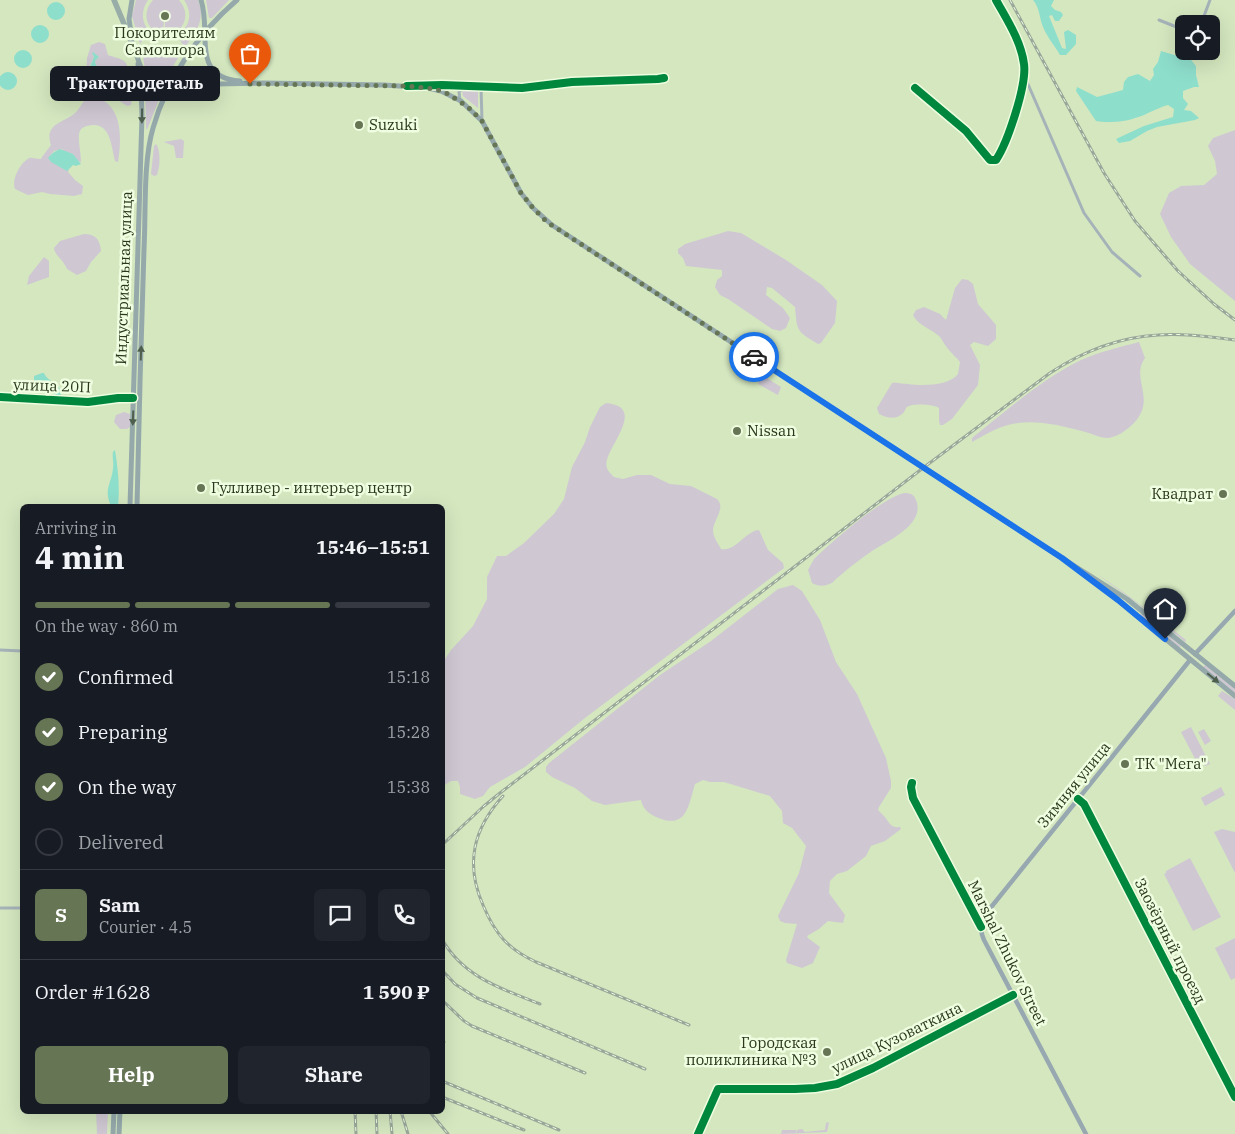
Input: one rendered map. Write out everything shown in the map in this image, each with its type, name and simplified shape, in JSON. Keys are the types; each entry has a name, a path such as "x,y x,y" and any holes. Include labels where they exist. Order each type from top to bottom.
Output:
{"highway":[{"path":"114,0 135,50"}],"main road":[{"path":"132,0 129,15 135,50 147,78 155,84 263,83 407,86 435,89 460,101 482,121 521,193 547,222 1127,599 1235,686"},
{"path":"201,0 208,60 216,74 230,80 263,83"},
{"name":"Индустриальная улица","path":"137,504 148,152 155,123 171,85 206,30 237,0"},
{"name":"Индустриальная улица","path":"130,504 142,116 141,87 135,50"},
{"path":"1062,558 1118,600 1235,696"},
{"path":"1190,660 1235,612"},
{"name":"Зимняя улица","path":"981,927 988,911 1190,660"},
{"name":"Marshal Zhukov Street","path":"981,927 984,940 1086,1134"},
{"path":"114,1114 114,1134"},
{"path":"119,1134 120,1114"}],"street":[{"path":"915,88 966,131 990,160 993,161 998,158 1014,119 1024,75 1024,62 1019,46 996,0"},
{"path":"1204,15 1210,0"},
{"path":"1159,20 1175,26"},
{"path":"1024,75 1084,213 1112,252 1140,276"},
{"path":"407,86 522,88 572,82 664,78"},
{"path":"460,101 459,92 466,86"},
{"path":"481,87 482,121"},
{"path":"472,110 478,111 481,108"},
{"name":"улица 20П","path":"0,397 88,402 133,398"},
{"path":"0,650 20,651"},
{"name":"Marshal Zhukov Street","path":"912,783 913,798 981,927"},
{"name":"Заозёрный проезд","path":"1078,799 1084,804 1235,1097"},
{"path":"0,908 20,908"},
{"path":"972,910 979,913 988,911"},
{"path":"976,918 988,911"},
{"name":"улица Кузоваткина","path":"698,1134 718,1089 795,1089 837,1084 867,1072 1013,995"}],"shaded area":[{"path":"136,0 148,0 143,16 144,24 149,31 140,44 132,16"},
{"path":"153,0 179,0 183,5 185,11 184,22 177,31 165,35 165,20 169,16 165,12 161,16 164,20 163,35 157,33 149,25 146,15 149,5"},
{"path":"184,0 198,0 201,14 196,31 184,48 178,35 185,28 189,19 189,10"},
{"path":"206,0 229,0 212,18 209,18"},
{"path":"99,42 105,44 108,55 124,61 126,64 131,82 131,105 127,106 118,100 86,75 87,58 91,45","holes":["92,53 99,57 95,61 106,75 106,84 101,79 92,79 89,67 94,57"]},
{"path":"148,49 160,54 176,52 178,58 167,76 156,79 147,73 143,55"},
{"path":"145,84 163,89 147,130 146,127"},
{"path":"466,88 478,91 478,108 463,96 462,91"},
{"path":"90,96 101,99 109,105 118,121 120,141 118,162 115,161 105,130 95,125 87,126 82,128 79,134 81,162 73,154 62,149 54,151 49,157 69,170 68,172 75,180 83,186 82,194 74,196 42,192 28,195 15,189 15,177 22,164 29,158 41,159 51,145 49,137 53,127 73,115"},
{"path":"1235,130 1235,301 1190,264 1171,237 1160,214 1169,193 1181,186 1204,185 1217,174 1215,161 1208,146 1213,138"},
{"path":"181,139 184,141 183,158 176,158 174,146 164,142"},
{"path":"156,144 159,150 159,163 157,175 154,176 151,174 154,146"},
{"path":"728,231 741,233 786,260 822,285 837,301 835,323 821,343 818,344 799,330 796,322 795,307 772,288 767,287 766,295 783,308 790,318 786,328 780,331 772,329 720,295 715,287 717,280 722,276 722,270 686,266 683,258 678,253 678,249 685,244"},
{"path":"84,234 96,238 101,251 86,271 77,275 67,269 54,248 60,241"},
{"path":"44,257 49,261 49,277 27,285 29,276"},
{"path":"962,279 968,280 973,284 978,304 996,325 996,339 988,346 974,342 970,345 980,365 978,385 952,419 943,425 940,425 939,421 939,408 928,405 907,407 902,414 894,418 879,414 877,408 892,383 935,384 948,381 958,374 960,362 937,334 918,322 913,315 916,310 924,307 940,314 946,320 955,288"},
{"path":"1139,342 1145,358 1140,373 1144,397 1143,406 1140,414 1129,428 1115,436 1105,438 1059,425 1026,422 1000,428 972,442 972,438 1011,407 1067,367 1095,355"},
{"path":"742,362 759,373 754,382 737,373"},
{"path":"762,375 781,387 778,395 758,384"},
{"path":"606,403 619,406 624,413 621,431 607,461 607,468 614,477 623,479 637,475 651,475 670,484 691,486 717,499 720,510 713,530 721,549 736,545 749,534 759,530 768,550 783,563 784,568 585,718 525,767 490,787 483,796 475,799 460,794 458,781 451,781 445,785 445,659 473,626 487,599 487,577 497,556 506,556 524,543 554,514 564,499 572,467 600,407"},
{"path":"124,412 130,414 130,427 120,429 114,422 116,415"},
{"path":"904,493 914,496 918,509 915,517 903,531 872,551 832,583 822,586 812,583 808,570 814,559 870,512"},
{"path":"1095,573 1118,589 1152,614 1186,640 1185,642 1137,603"},
{"path":"793,585 802,591 820,620 836,662 857,694 886,758 891,788 878,810 890,824 901,829 885,841 871,846 866,856 847,871 837,874 830,881 829,893 845,915 843,923 828,921 807,936 820,947 813,963 802,968 787,963 786,960 797,924 780,921 778,916 799,873 806,846 792,828 783,823 782,811 770,796 724,782 703,780 695,784 684,814 680,819 674,821 656,817 648,812 641,800 605,805 592,801 575,788 546,772 546,767 549,763 660,675 711,641 778,589"},
{"path":"1141,613 1181,646 1180,648 1140,615"},
{"path":"1205,665 1235,689 1235,693 1203,667"},
{"path":"1222,691 1235,699 1235,710 1218,696"},
{"path":"1191,727 1210,764 1205,766 1201,759 1197,761 1181,732"},
{"path":"1204,729 1211,741 1205,745 1198,732"},
{"path":"1221,787 1225,795 1205,806 1201,798"},
{"path":"1222,829 1235,832 1235,873 1214,832"},
{"path":"1190,858 1221,917 1193,931 1164,874 1166,871"},
{"path":"1235,938 1235,978 1231,980 1215,948"},
{"path":"96,1114 108,1114 107,1134 97,1134"},
{"path":"829,1122 827,1132 781,1134 782,1130 796,1130 797,1133 797,1130 802,1129 805,1132 825,1130 826,1123"}],"water":[{"path":"1033,0 1054,0 1051,6 1063,15 1059,21 1055,21 1052,15 1049,16 1062,48 1066,49 1064,32 1068,30 1076,35 1076,44 1066,55 1060,55 1047,34"},
{"path":"56,2 62,5 65,11 62,17 56,20 50,17 47,11 50,5"},
{"path":"40,25 46,28 49,34 46,40 40,43 34,40 31,34 34,28"},
{"path":"23,50 29,53 32,59 29,65 23,68 17,65 14,59 17,53"},
{"path":"1161,51 1175,55 1175,60 1191,60 1196,66 1199,87 1183,91 1183,98 1188,104 1184,110 1191,111 1199,118 1157,127 1130,141 1119,143 1116,139 1144,126 1173,117 1174,109 1168,105 1139,117 1126,120 1096,121 1076,91 1077,87 1097,97 1123,90 1124,82 1128,77 1138,74 1150,81 1154,75 1153,69 1158,62"},
{"path":"93,52 99,57 95,61 98,68 106,75 106,84 101,79 94,81 90,74 94,57"},
{"path":"8,72 14,75 17,81 14,87 8,90 2,87 -1,81 2,75"},
{"path":"60,149 73,154 81,164 73,165 67,171 51,162 48,158"},
{"path":"42,373 57,385 61,395 56,395 34,381 34,376"},
{"path":"115,450 118,504 110,504 108,495 113,466 113,452"}],"railway":[{"path":"1010,0 1104,173 1135,221 1178,271 1214,304 1235,320"},
{"path":"445,842 500,793 923,468 1062,365 1088,352 1116,342 1144,336 1177,335 1235,340"},
{"path":"503,796 493,808 479,834 475,848 474,875 483,905 492,924 504,940 518,952 536,962 689,1025"},
{"path":"445,943 461,963 472,972 498,987 540,1004"},
{"path":"445,973 455,984 477,998 645,1069"},
{"path":"445,1003 472,1026 585,1073"},
{"path":"445,1082 559,1130"},
{"path":"445,1098 524,1130"},
{"path":"355,1114 356,1134"},
{"path":"376,1114 377,1134"},
{"path":"390,1114 392,1134"},
{"path":"402,1114 408,1134"},
{"path":"431,1114 448,1134"}],"cycle path":[{"path":"915,88 966,131 990,160 996,160 1016,113 1024,73 1020,47 996,0"},
{"path":"407,86 442,85 522,88 572,82 664,78"},
{"path":"0,397 88,402 133,398"},
{"path":"912,783 913,798 981,927"},
{"path":"1078,799 1084,804 1235,1097"},
{"path":"698,1134 718,1089 795,1089 837,1084 873,1068 1013,995"}],"way so far":[{"path":"250,84 407,86 435,89 454,97 468,107 482,121 521,193 547,222 754,357"}],"place":[{"name":"Покорителям Самотлора","path":"165,16"},
{"name":"Трактородеталь","path":"250,84"},
{"name":"Suzuki","path":"359,125"},
{"name":"Nissan","path":"737,431"},
{"name":"Гулливер - интерьер центр","path":"201,488"},
{"name":"Квадрат","path":"1223,494"},
{"name":"ТК \"Мега\"","path":"1125,764"},
{"name":"Городская поликлиника №3","path":"827,1052"}],"route":[{"path":"754,357 1062,558 1118,600 1165,639"}]}
